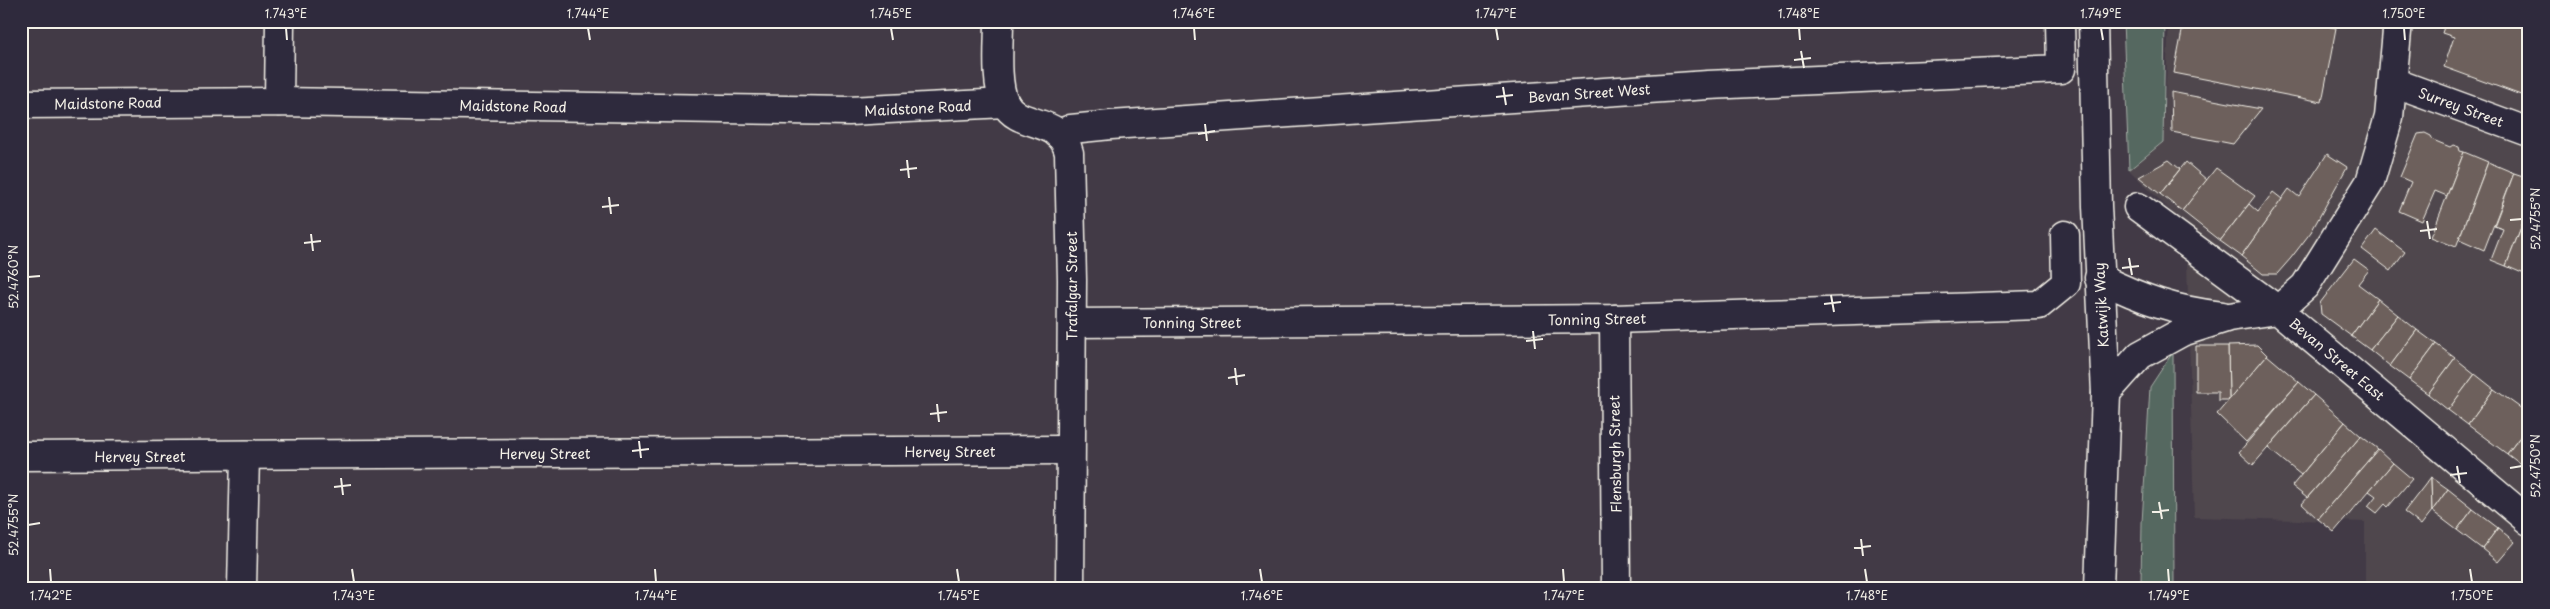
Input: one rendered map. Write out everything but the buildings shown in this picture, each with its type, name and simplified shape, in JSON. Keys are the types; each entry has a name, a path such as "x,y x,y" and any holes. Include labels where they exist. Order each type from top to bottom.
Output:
{"main road":[{"path":"279,102 280,21"},
{"path":"998,21 1000,84 1005,103 1015,115 1050,126 1058,134"},
{"name":"Bevan Street West","path":"1058,134 1071,129 1111,125 1698,85 2061,69 2060,21"},
{"name":"Katwijk Way","path":"2093,21 2099,278 2106,393 2098,588"},
{"path":"2106,393 2140,355 2182,332 2229,317 2278,310 2305,286 2370,182 2389,117 2398,21"},
{"name":"Surrey Street","path":"2393,82 2529,132"},
{"name":"Maidstone Road","path":"21,104 279,102 849,112 1005,103"},
{"name":"Trafalgar Street","path":"1058,134 1067,144 1069,153 1072,323 1070,588"},
{"name":"Bevan Street East","path":"2138,207 2278,310 2529,521"},
{"name":"Tonning Street","path":"1072,323 1614,319 2039,305 2066,282 2065,235"},
{"path":"2099,278 2139,298 2186,311 2229,317"},
{"name":"Flensburgh Street","path":"1614,319 1616,588"},
{"name":"Hervey Street","path":"21,456 1070,450"},
{"path":"242,588 245,455"}],"shaded area":[{"path":"2169,21 2529,21 2529,588 2365,588 2365,522 2194,517 2186,226 2129,170 2163,142"}],"green space":[{"path":"2123,21 2165,21 2163,142 2129,170"},
{"path":"2173,352 2174,588 2151,588 2141,582 2142,523 2150,387"}]}
